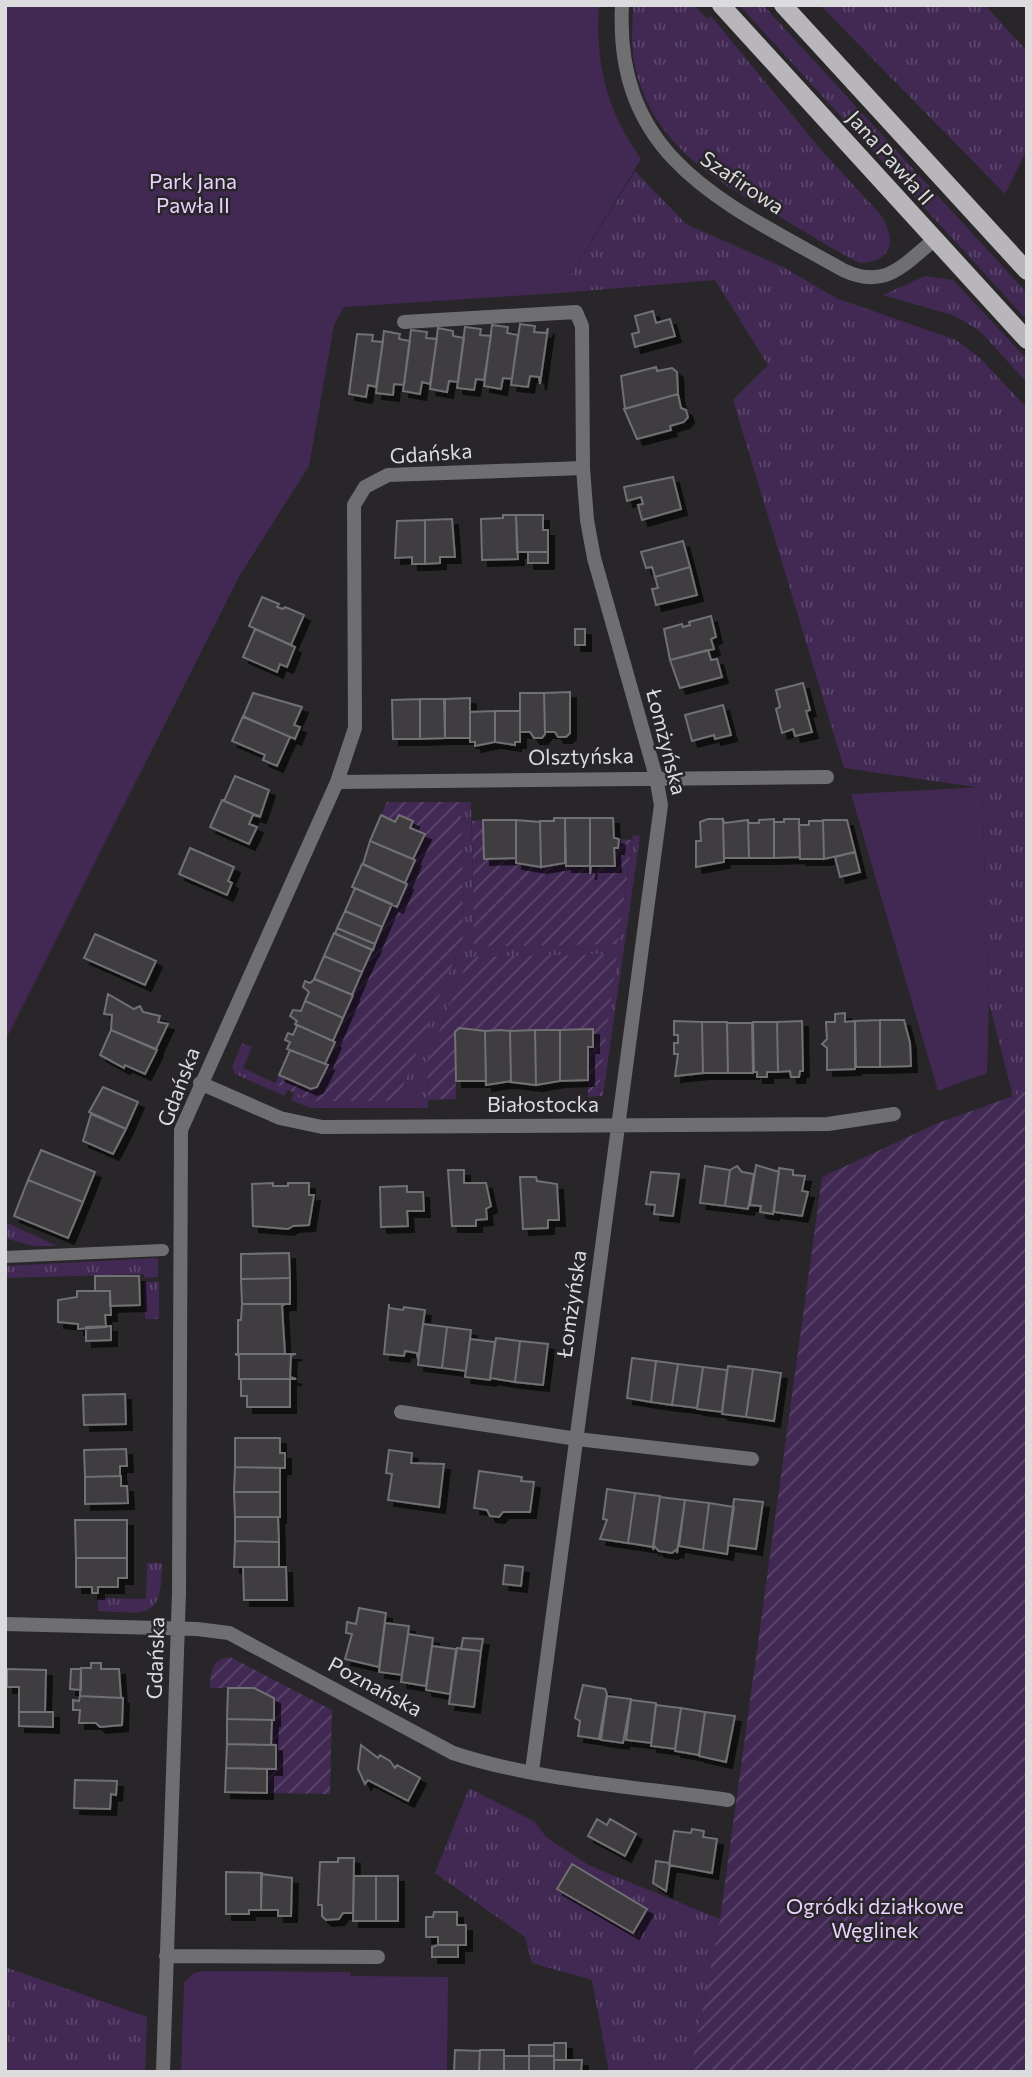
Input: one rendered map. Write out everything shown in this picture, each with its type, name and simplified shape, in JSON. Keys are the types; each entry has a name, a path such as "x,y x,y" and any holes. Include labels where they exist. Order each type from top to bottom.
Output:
{"main road":[{"name":"Jana Pawła II","path":"783,5 1027,271"},
{"name":"Jana Pawła II","path":"721,6 1027,340"}],"street":[{"name":"Szafirowa","path":"622,5 622,55 626,78 637,108 673,160 705,187 821,257 866,279 888,275 934,240"},
{"name":"Łomżyńska","path":"404,322 576,312 582,326 583,468 594,558 656,777 660,818 532,1771"},
{"name":"Gdańska","path":"163,2072 178,1630 181,1130 337,782 355,728 354,505 365,487 388,475 583,468"},
{"name":"Olsztyńska","path":"337,782 827,777"},
{"name":"Białostocka","path":"200,1083 280,1118 322,1127 828,1124 894,1114"},
{"path":"401,1412 577,1439 752,1459"},
{"name":"Poznańska","path":"5,1624 229,1633 453,1753 482,1763 728,1800"},
{"path":"166,1955 378,1957"}],"lane":[{"path":"5,1256 163,1250"}],"green space":[{"name":"Park Jana Pawła II","path":"5,5 599,5 599,47 606,86 620,123 641,159 560,293 344,307 334,325 309,466 240,575 5,1041"},
{"path":"633,5 694,5 707,19 711,16 822,151 880,214 890,240 885,254 871,262 860,263 746,198 681,150 650,108 640,83 632,48"},
{"path":"739,5 763,5 1027,293 1027,320"},
{"path":"820,5 985,5 1027,51 1027,149 1005,194"},
{"path":"635,171 686,224 783,267 836,298 956,340 980,358 1027,408 1027,1091 1013,1096 989,1003 982,788 844,768 733,400 768,365 715,280 560,293"},
{"path":"925,276 953,280 1027,359 1027,383 980,331 955,316 883,295"},
{"path":"982,787 989,1003 987,1073 938,1091 851,794"},
{"path":"387,802 461,802 463,938 397,1101 312,1101 275,1084 279,1075 311,1089 320,1084 352,995 392,904 407,884 413,859 424,834 410,828 413,821 399,815 395,822 381,815"},
{"path":"461,802 471,802 474,947 618,944 633,835 640,836 603,1096 598,1096 616,954 469,957 427,1062 428,1108 310,1108 291,1100 294,1092 313,1101 397,1101 463,938"},
{"path":"483,820 484,859 516,858 517,863 531,863 532,867 551,867 551,863 614,866 614,848 618,847 619,839 632,840 618,944 474,947 472,821"},
{"path":"617,954 598,1096 588,1097 588,1047 592,1029 471,1031 469,1028 459,1028 455,1032 456,1099 428,1100 427,1062 469,957"},
{"path":"242,1043 252,1047 243,1068 288,1089 284,1096 235,1074 232,1067"},
{"name":"Ogródki działkowe Węglinek","path":"1027,1091 1027,2072 690,2072 720,1919 822,1177 938,1123"},
{"path":"5,1222 57,1246 33,1246 5,1238"},
{"path":"158,1258 158,1277 145,1278 144,1274 5,1278 5,1266"},
{"path":"144,1282 159,1282 159,1319 145,1319"},
{"path":"147,1563 162,1563 159,1595 155,1604 140,1612 98,1611 98,1598 146,1599"},
{"path":"230,1657 332,1710 330,1794 267,1793 267,1769 276,1769 276,1745 271,1745 274,1698 254,1688 210,1688 213,1667 224,1658"},
{"path":"469,1788 535,1822 546,1837 590,1866 720,1919 690,2072 609,2072 592,1980 532,1963 525,1937 435,1873"},
{"path":"5,1967 147,2017 145,2072 5,2072"},
{"path":"350,1972 351,1976 448,1977 447,2072 181,2072 184,1982 194,1973"}],"building":[{"path":"653,311 656,323 670,319 675,336 635,347 632,334 639,332 635,316"},
{"path":"520,324 535,326 534,332 546,333 548,328 540,384 539,377 530,376 528,387 511,385"},
{"path":"492,325 508,327 507,333 518,335 512,379 503,378 501,389 484,386"},
{"path":"465,327 481,329 480,335 491,336 484,380 476,379 474,390 457,388"},
{"path":"438,328 453,331 453,336 464,338 458,382 449,381 447,392 430,389"},
{"path":"411,330 427,332 426,338 437,339 430,384 422,382 420,394 403,391"},
{"path":"384,331 400,334 399,339 410,341 404,385 394,384 393,395 376,393"},
{"path":"357,334 373,335 372,341 383,342 376,387 368,385 366,397 349,394"},
{"path":"656,367 657,371 672,368 677,372 678,394 625,409 621,376"},
{"path":"678,394 681,408 686,410 688,417 684,422 670,426 671,430 637,439 624,409"},
{"path":"673,477 681,509 642,520 638,505 643,504 641,497 627,501 624,487"},
{"path":"503,515 516,515 518,559 482,560 481,519 503,518"},
{"path":"516,515 543,515 543,530 548,530 548,552 517,552"},
{"path":"452,519 455,557 440,557 440,563 425,564 425,520"},
{"path":"425,520 425,564 412,564 412,557 395,558 397,521"},
{"path":"683,541 690,567 655,577 652,567 646,568 641,552"},
{"path":"528,552 548,552 548,563 528,563"},
{"path":"690,567 697,595 656,605 652,589 658,588 655,577"},
{"path":"262,597 279,604 277,607 285,607 304,615 291,645 249,626"},
{"path":"711,616 716,637 711,639 714,649 670,660 664,629 682,624 683,627 690,625 689,622"},
{"path":"255,629 295,647 287,667 280,664 277,672 243,657"},
{"path":"575,629 585,629 585,645 575,645"},
{"path":"708,650 711,660 717,659 722,677 680,688 670,660"},
{"path":"803,683 810,710 806,711 812,732 795,736 793,729 782,733 776,709 780,707 776,690"},
{"path":"570,692 570,733 566,737 558,737 555,732 545,732 544,693"},
{"path":"253,693 302,707 294,725 300,727 295,739 243,717"},
{"path":"520,693 544,693 545,734 542,738 534,738 530,732 520,732"},
{"path":"470,698 470,738 445,738 445,699"},
{"path":"420,699 444,699 445,738 420,739"},
{"path":"420,699 420,739 393,739 392,700"},
{"path":"723,705 731,735 715,739 714,735 692,741 685,715"},
{"path":"495,711 495,742 475,746 475,742 470,742 470,712"},
{"path":"495,711 520,711 520,742 515,742 515,745 495,742"},
{"path":"243,716 290,737 277,766 263,760 265,755 232,741"},
{"path":"235,776 269,790 260,817 224,801"},
{"path":"222,800 261,817 253,815 249,824 257,827 249,844 210,827"},
{"path":"381,815 395,822 399,815 413,821 410,828 425,834 413,859 370,841"},
{"path":"554,818 565,818 565,863 541,867 540,821 554,821"},
{"path":"565,818 590,818 590,866 566,866"},
{"path":"590,818 613,818 614,838 619,839 618,848 614,848 615,866 591,866 590,874"},
{"path":"723,819 724,862 696,867 696,841 701,841 700,822"},
{"path":"774,819 774,858 749,858 748,820 749,823 759,823 759,820"},
{"path":"784,819 799,819 800,857 774,858 774,822 784,822"},
{"path":"483,820 516,820 516,858 484,859"},
{"path":"516,820 540,822 541,867 516,863"},
{"path":"723,820 725,823 748,820 749,858 724,858"},
{"path":"823,820 847,820 855,852 824,859"},
{"path":"809,821 823,821 824,859 800,859 799,825 809,825"},
{"path":"370,841 415,860 405,883 363,864"},
{"path":"190,848 234,867 228,881 232,883 227,895 179,874"},
{"path":"855,852 860,872 840,877 835,857"},
{"path":"362,864 407,884 397,907 352,887"},
{"path":"355,888 392,904 382,927 345,911"},
{"path":"345,911 382,927 375,944 337,928"},
{"path":"337,928 375,944 373,950 335,934"},
{"path":"334,933 372,950 362,972 324,956"},
{"path":"95,934 156,961 145,985 84,958"},
{"path":"324,956 362,972 352,995 314,979"},
{"path":"315,979 353,995 343,1018 305,1001 309,992 303,987 305,981 310,983"},
{"path":"108,994 134,1009 140,1006 143,1012 160,1016 158,1022 168,1024 156,1049 111,1030 112,1015 104,1014"},
{"path":"305,1001 343,1018 333,1041 295,1024 297,1021 290,1016 293,1010 301,1011"},
{"path":"845,1013 845,1022 855,1021 855,1069 827,1070 827,1048 822,1044 827,1039 826,1022 835,1022 835,1014"},
{"path":"880,1020 880,1067 856,1067 855,1021"},
{"path":"880,1020 904,1020 910,1043 911,1066 880,1067"},
{"path":"674,1021 702,1022 703,1073 675,1076 678,1054 674,1054 674,1043 678,1043 678,1035 674,1035"},
{"path":"802,1021 803,1071 800,1071 799,1077 791,1077 790,1071 778,1072 777,1022"},
{"path":"702,1022 727,1022 728,1073 703,1073"},
{"path":"753,1022 777,1022 778,1072 767,1072 767,1077 757,1077 757,1072 754,1072"},
{"path":"727,1023 752,1023 753,1073 728,1073"},
{"path":"295,1024 335,1042 325,1064 287,1049 290,1042 285,1040 288,1033 293,1035 297,1026"},
{"path":"459,1028 485,1031 486,1081 456,1081 455,1032"},
{"path":"593,1029 593,1047 588,1047 588,1080 560,1081 560,1030"},
{"path":"111,1030 157,1050 145,1074 125,1065 124,1068 100,1055"},
{"path":"535,1030 560,1030 560,1081 536,1085"},
{"path":"535,1030 536,1085 511,1082 510,1031"},
{"path":"485,1031 510,1031 511,1081 486,1085"},
{"path":"290,1050 328,1065 317,1087 311,1089 279,1075"},
{"path":"103,1087 138,1102 126,1129 89,1112"},
{"path":"91,1114 126,1129 113,1154 83,1141"},
{"path":"41,1150 95,1172 83,1202 28,1180"},
{"path":"756,1165 779,1172 773,1214 760,1212 761,1206 750,1205"},
{"path":"705,1166 730,1170 725,1206 700,1203"},
{"path":"737,1166 742,1172 754,1174 748,1209 725,1206 730,1170"},
{"path":"779,1168 793,1170 793,1175 805,1176 802,1191 808,1192 802,1216 774,1212"},
{"path":"448,1170 464,1170 464,1183 486,1183 491,1206 486,1209 487,1219 476,1220 476,1226 452,1226"},
{"path":"651,1172 679,1174 673,1216 654,1214 655,1205 646,1204"},
{"path":"520,1177 536,1177 537,1181 557,1184 559,1220 548,1220 548,1228 523,1229"},
{"path":"28,1180 83,1202 68,1238 14,1216"},
{"path":"273,1183 273,1186 288,1186 288,1183 309,1183 309,1195 314,1195 309,1225 288,1229 253,1226 252,1184"},
{"path":"407,1186 407,1192 423,1192 424,1211 407,1211 408,1226 381,1227 380,1187"},
{"path":"289,1253 290,1278 241,1279 241,1254"},
{"path":"95,1276 139,1276 140,1305 110,1306 110,1291 95,1291"},
{"path":"290,1278 290,1304 242,1304 241,1279"},
{"path":"77,1291 110,1291 111,1315 105,1315 106,1327 78,1329 78,1324 58,1322 58,1300 77,1297"},
{"path":"242,1304 285,1304 282,1306 285,1354 238,1354 238,1320 241,1320"},
{"path":"389,1304 389,1308 425,1310 418,1359 417,1353 405,1351 404,1356 384,1354"},
{"path":"423,1324 447,1327 442,1368 418,1365"},
{"path":"111,1326 111,1340 86,1341 86,1327"},
{"path":"447,1327 471,1330 466,1371 442,1368"},
{"path":"496,1338 520,1341 515,1382 490,1378"},
{"path":"470,1339 495,1342 490,1380 465,1377"},
{"path":"520,1341 548,1344 543,1385 515,1382"},
{"path":"235,1354 296,1354 291,1355 290,1377 296,1379 239,1379 239,1356"},
{"path":"632,1358 656,1361 651,1402 627,1398"},
{"path":"656,1361 678,1364 672,1405 651,1402"},
{"path":"678,1364 703,1367 697,1408 672,1405"},
{"path":"728,1366 753,1369 746,1417 722,1414"},
{"path":"703,1367 727,1370 722,1412 697,1409"},
{"path":"753,1369 781,1373 774,1421 746,1417"},
{"path":"241,1379 290,1379 290,1407 247,1407 247,1396 241,1396"},
{"path":"125,1394 126,1424 84,1425 83,1395"},
{"path":"235,1438 280,1438 280,1453 285,1453 285,1468 235,1467"},
{"path":"126,1449 127,1466 120,1466 120,1476 85,1477 84,1450"},
{"path":"389,1450 412,1453 411,1463 444,1464 439,1507 388,1500 392,1474 386,1473"},
{"path":"235,1467 280,1468 280,1492 234,1492"},
{"path":"479,1471 522,1477 521,1481 534,1482 530,1512 503,1512 499,1517 490,1516 487,1510 474,1508"},
{"path":"121,1476 121,1486 127,1486 128,1503 85,1504 85,1477"},
{"path":"607,1489 635,1493 628,1543 600,1539 607,1520 603,1519"},
{"path":"234,1492 280,1492 280,1517 235,1517"},
{"path":"635,1493 660,1496 653,1547 628,1543"},
{"path":"660,1497 685,1500 677,1553 677,1549 672,1553 659,1551 654,1546 653,1550"},
{"path":"734,1499 763,1502 756,1549 728,1545"},
{"path":"685,1500 709,1503 703,1550 679,1546"},
{"path":"709,1503 734,1507 727,1554 703,1550"},
{"path":"235,1517 278,1517 279,1542 235,1541"},
{"path":"75,1520 127,1520 127,1558 76,1558"},
{"path":"235,1541 279,1542 279,1567 234,1567"},
{"path":"76,1558 127,1558 127,1578 118,1578 118,1587 98,1587 98,1593 92,1593 92,1587 76,1587"},
{"path":"505,1565 523,1567 521,1586 503,1584"},
{"path":"243,1567 286,1567 287,1600 244,1600"},
{"path":"359,1608 386,1613 379,1667 345,1659 352,1634 346,1633 347,1622 356,1624"},
{"path":"385,1623 409,1626 402,1675 379,1672"},
{"path":"408,1634 433,1638 426,1686 401,1682"},
{"path":"463,1638 483,1639 481,1651 461,1649"},
{"path":"432,1646 456,1649 450,1694 426,1690"},
{"path":"457,1648 481,1651 474,1707 449,1704"},
{"path":"91,1663 101,1663 101,1669 119,1669 121,1698 80,1696 81,1668 91,1668"},
{"path":"7,1669 46,1670 45,1712 19,1712 19,1687 7,1687"},
{"path":"71,1669 81,1669 81,1690 70,1689"},
{"path":"583,1685 605,1689 607,1694 599,1739 578,1736 580,1721 575,1718"},
{"path":"228,1688 254,1688 274,1698 274,1720 227,1719"},
{"path":"80,1696 123,1698 122,1725 100,1727 96,1723 79,1723 80,1710 73,1710 73,1700 79,1701"},
{"path":"607,1696 631,1699 623,1743 601,1740"},
{"path":"631,1700 656,1703 651,1743 626,1740"},
{"path":"656,1705 681,1708 675,1749 651,1746"},
{"path":"681,1708 705,1712 699,1755 675,1751"},
{"path":"19,1712 53,1712 53,1727 19,1726"},
{"path":"705,1712 735,1716 726,1762 699,1756"},
{"path":"227,1719 272,1720 271,1745 227,1744"},
{"path":"227,1744 276,1745 276,1769 226,1768"},
{"path":"361,1745 378,1758 380,1755 390,1761 395,1768 397,1765 420,1778 408,1801 368,1780 365,1784 358,1769"},
{"path":"226,1768 267,1769 267,1793 225,1792"},
{"path":"75,1780 117,1781 116,1795 111,1794 110,1809 74,1808"},
{"path":"597,1819 607,1825 610,1819 636,1834 625,1856 588,1836"},
{"path":"692,1829 704,1831 703,1837 717,1839 712,1873 669,1865 674,1831 691,1833"},
{"path":"338,1858 354,1858 353,1913 343,1913 339,1919 326,1920 322,1916 322,1905 318,1905 320,1862 338,1862"},
{"path":"656,1861 670,1863 666,1891 653,1883"},
{"path":"572,1864 647,1909 633,1933 557,1889"},
{"path":"226,1872 262,1873 261,1910 249,1910 249,1914 226,1914"},
{"path":"261,1874 292,1878 291,1916 278,1916 278,1910 261,1910"},
{"path":"354,1876 376,1876 376,1921 353,1921"},
{"path":"376,1876 398,1876 398,1921 376,1921"},
{"path":"434,1912 457,1912 457,1925 466,1925 466,1945 438,1945 438,1937 426,1937 426,1917 433,1917"},
{"path":"458,1945 458,1957 432,1957 432,1947"},
{"path":"554,2043 566,2043 566,2060 554,2060"},
{"path":"529,2045 554,2045 554,2056 529,2056"},
{"path":"455,2050 480,2051 479,2072 454,2072"},
{"path":"480,2050 504,2050 504,2072 479,2072"},
{"path":"504,2056 529,2056 529,2072 504,2072"},
{"path":"529,2056 554,2056 554,2072 529,2072"},
{"path":"554,2060 582,2060 581,2072 554,2072"}]}
